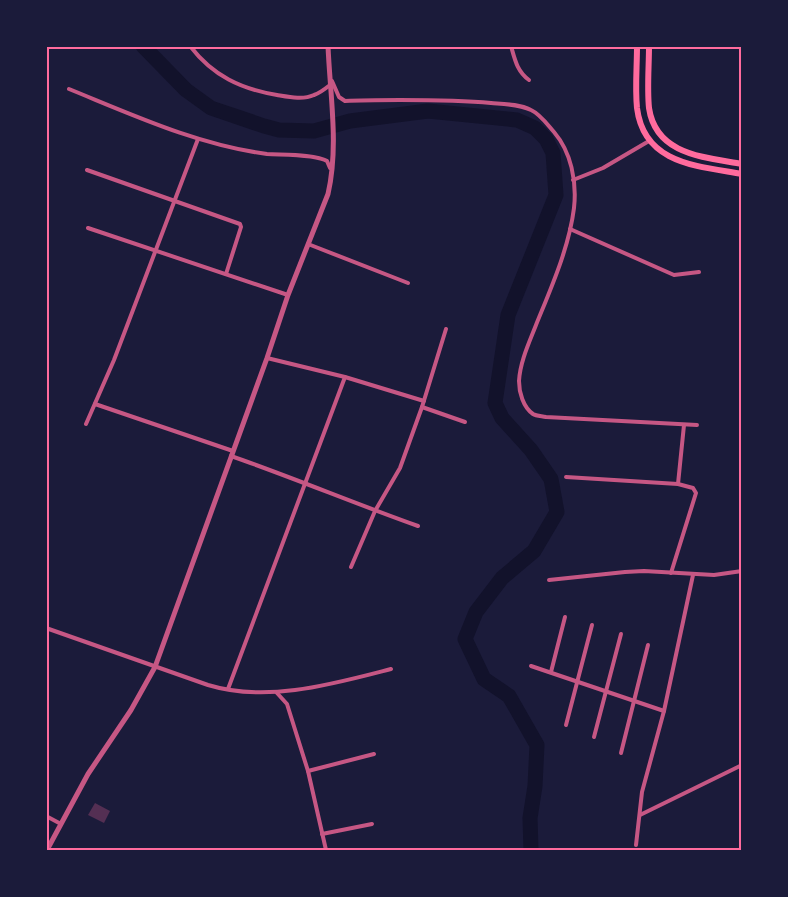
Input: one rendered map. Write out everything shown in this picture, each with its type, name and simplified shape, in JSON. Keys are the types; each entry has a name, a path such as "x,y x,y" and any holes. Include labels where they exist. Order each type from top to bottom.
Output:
{"main road":[{"path":"637,46 637,106 648,141 672,159 741,174"},
{"path":"649,46 649,107 652,120 659,132 667,142 677,148 741,164"}],"street":[{"path":"190,46 203,62 217,72 232,82 256,91 300,98 315,95 330,85"},
{"path":"46,850 88,774 131,710 155,667 288,295 328,194 333,156 328,46"},
{"path":"512,46 519,71 529,80"},
{"path":"330,75 339,97 345,101 459,100 510,104 533,110 540,116 560,138 572,165 574,207 562,256 523,360 519,383 521,397 526,408 534,415 546,417 697,425"},
{"path":"69,89 198,139 267,154 320,158 327,161 332,172"},
{"path":"87,424 198,139"},
{"path":"573,180 603,168 648,141"},
{"path":"87,170 238,222 241,225 226,274"},
{"path":"88,228 288,295"},
{"path":"570,229 674,275 699,272"},
{"path":"307,244 408,283"},
{"path":"351,567 375,511 400,468 446,329"},
{"path":"267,358 345,377 424,401"},
{"path":"228,689 345,377"},
{"path":"95,404 232,453 418,526"},
{"path":"422,407 465,422"},
{"path":"678,484 684,425"},
{"path":"566,477 678,484 693,488 696,493 671,573"},
{"path":"549,580 625,572 714,575 741,570"},
{"path":"636,845 642,792 664,711 693,574"},
{"path":"551,672 565,617"},
{"path":"566,725 592,625"},
{"path":"46,628 218,688 246,692 276,692 344,681 391,669"},
{"path":"594,737 621,634"},
{"path":"621,753 648,645"},
{"path":"531,666 664,711"},
{"path":"276,692 287,704 308,771 326,850"},
{"path":"308,771 374,754"},
{"path":"640,816 741,765"},
{"path":"46,816 61,824"},
{"path":"322,834 372,824"}],"building":[{"path":"95,803 110,811 104,823 88,815"}],"waterway":[{"path":"143,46 186,90 211,108 279,130 314,131 350,121 428,111 517,120 535,128 546,139 553,153 556,195 508,315 495,403 502,418 531,450 551,479 557,512 534,551 502,578 476,612 465,639 484,679 509,696 537,745 535,786 530,818 531,850"}]}
